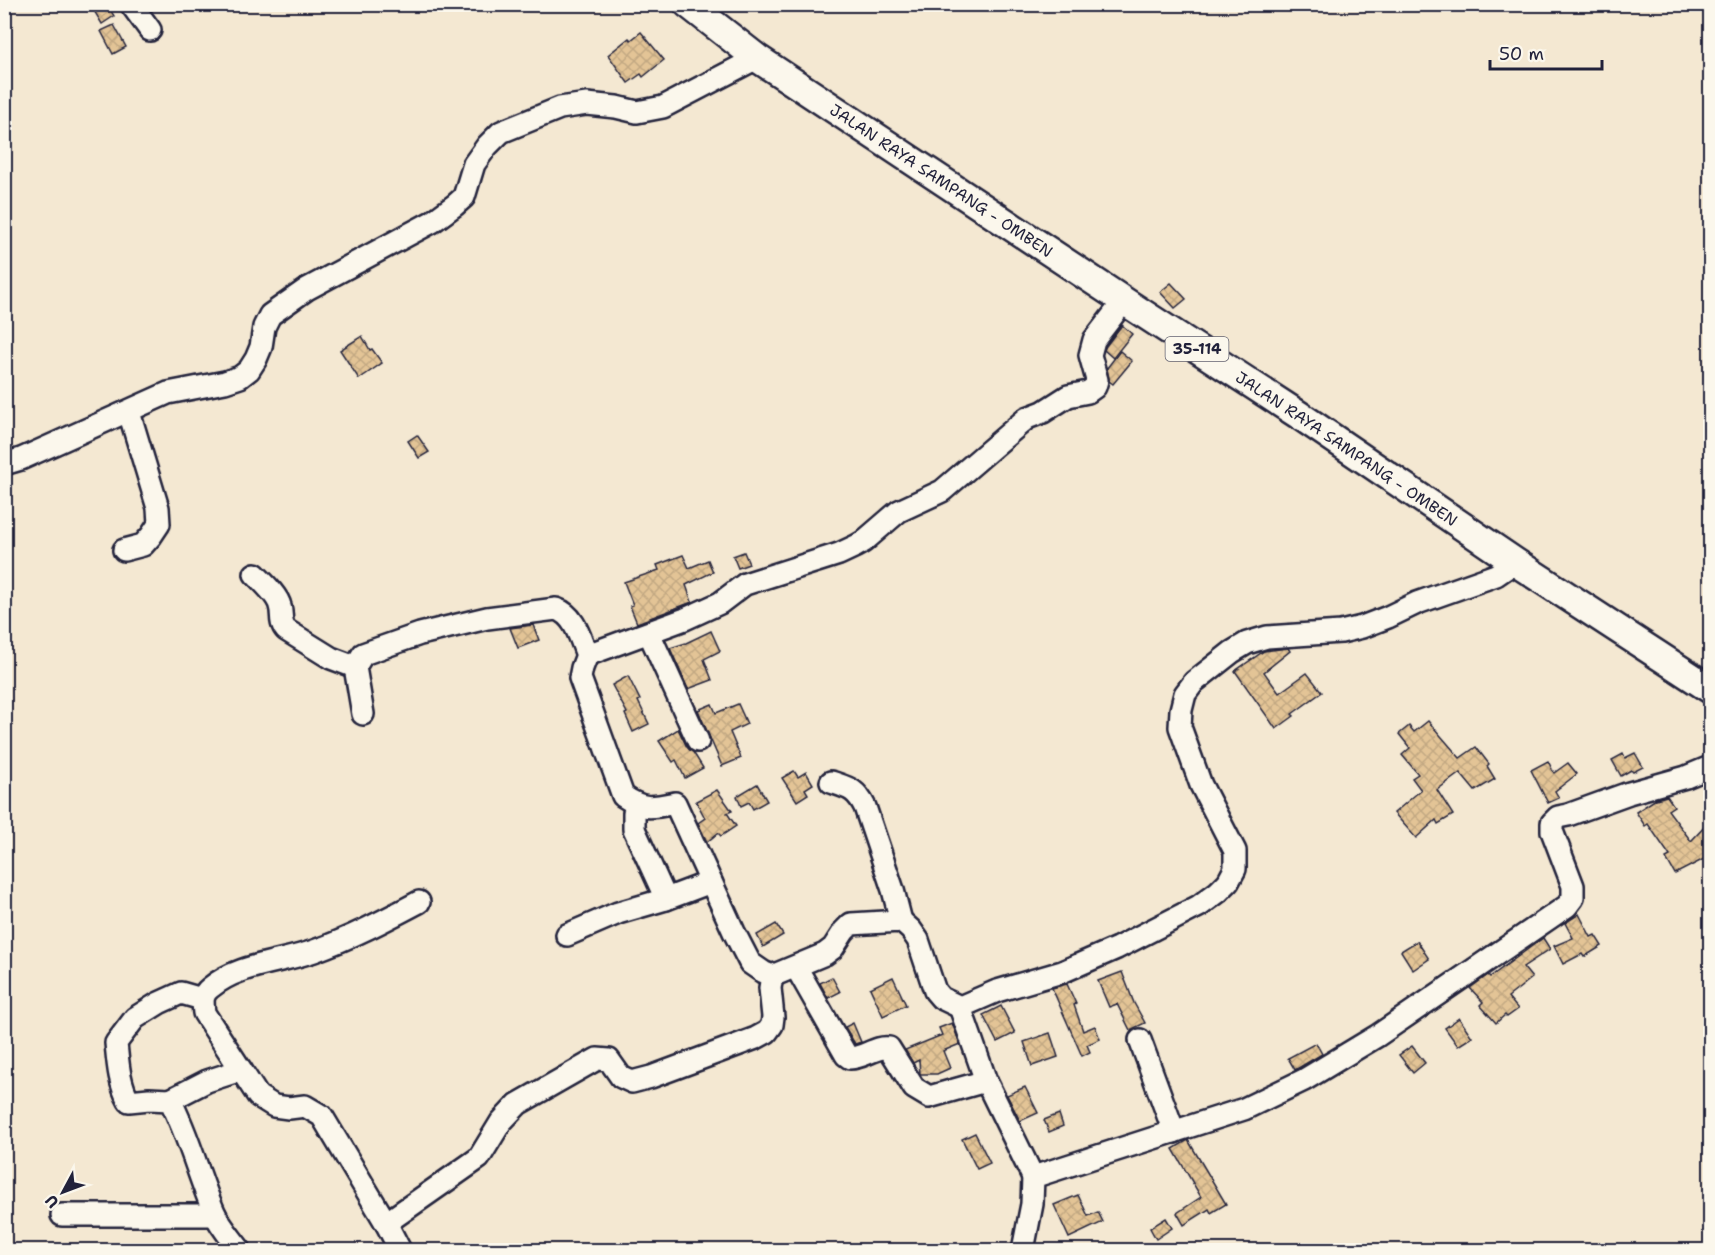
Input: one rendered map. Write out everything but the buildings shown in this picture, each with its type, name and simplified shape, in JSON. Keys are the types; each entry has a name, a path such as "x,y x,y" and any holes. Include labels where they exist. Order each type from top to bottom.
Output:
{"main road":[{"name":"JALAN RAYA SAMPANG - OMBEN","path":"688,4 757,58 1710,689"}],"street":[{"path":"131,4 150,30"},
{"path":"4,464 21,459 168,393 240,377 249,370 256,359 261,347 264,327 270,315 307,290 432,222 455,205 464,197 474,164 501,132 560,108 587,104 637,112 663,107 757,58"},
{"path":"587,655 649,633 720,603 745,584 839,554 864,542 899,511 942,491 1027,418 1043,412 1068,396 1088,392 1095,387 1097,380 1090,355 1094,340 1124,301"},
{"path":"124,550 143,545 159,524 158,508 129,412"},
{"path":"831,782 853,790 860,797 893,890 901,921 918,940 935,991 941,998 960,1007 997,991 1062,972 1117,948 1199,906 1228,882 1235,869 1235,851 1201,785 1180,728 1185,694 1194,682 1247,643 1267,637 1341,632 1362,627 1417,603 1496,575 1515,562"},
{"path":"255,574 278,601 285,630 331,658 355,667"},
{"path":"363,714 355,667 363,654 420,634 488,618 556,609 564,612 575,626 587,655 580,678 623,796 636,805 653,807 675,803 750,963 772,976 825,954 833,948 851,924 901,921"},
{"path":"649,633 698,741"},
{"path":"1033,1177 1244,1109 1304,1080 1377,1036 1567,906 1573,898 1573,886 1552,831 1552,823 1558,817 1686,777 1710,767"},
{"path":"636,805 634,829 666,899"},
{"path":"567,935 618,913 666,899 711,882"},
{"path":"400,1251 386,1223 322,1116 305,1106 274,1106 258,1096 204,1013 202,999 207,990 220,980 243,970 311,952 355,935 419,902"},
{"path":"796,966 846,1055 850,1058 865,1055 883,1047 889,1048 914,1088 929,1096 986,1081"},
{"path":"386,1223 479,1158 501,1122 518,1104 597,1059 609,1060 621,1077 632,1082 651,1077 767,1032 772,1025 773,1017 770,988 772,976"},
{"path":"202,999 181,993 135,1018 116,1043 122,1089 129,1101 170,1100 207,1081 241,1070"},
{"path":"960,1007 986,1081 1033,1177 1032,1204 1023,1251"},
{"path":"1140,1040 1174,1132"},
{"path":"170,1100 181,1122 215,1215 240,1251"},
{"path":"62,1215 215,1215"}]}
